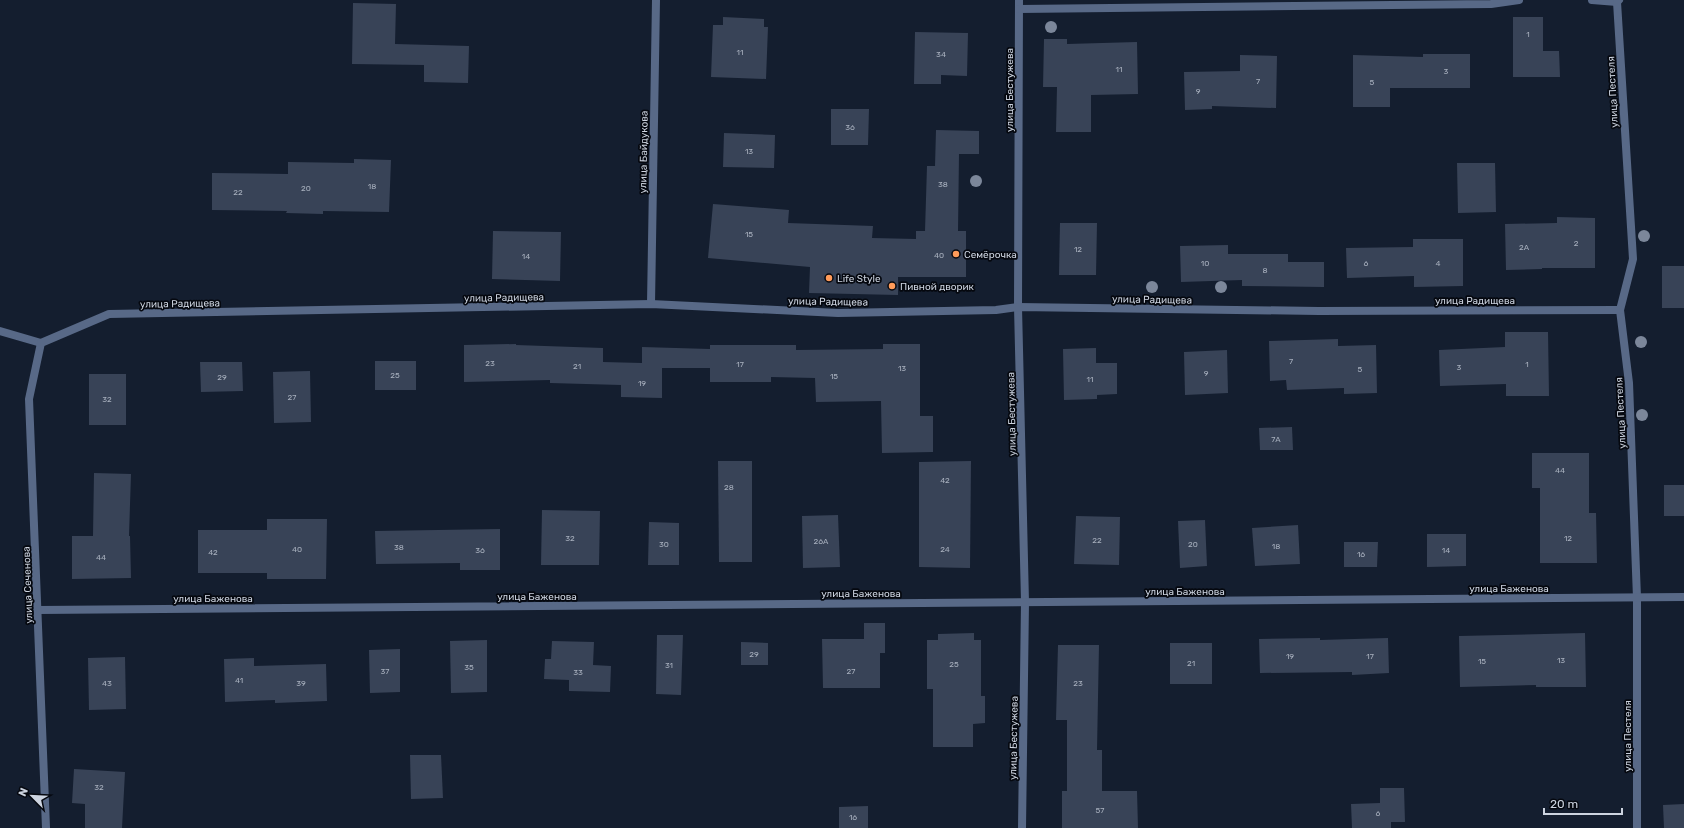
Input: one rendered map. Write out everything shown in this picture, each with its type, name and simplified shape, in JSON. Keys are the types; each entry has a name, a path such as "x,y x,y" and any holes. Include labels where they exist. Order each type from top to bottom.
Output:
{"street":[{"name":"улица Байдукова","path":"651,304 656,0"},
{"path":"1019,4 1491,4 1519,0"},
{"path":"1592,0 1618,1"},
{"name":"улица Пестеля","path":"1618,1 1634,259 1620,310 1629,383 1637,598 1637,828"},
{"name":"улица Бестужева","path":"1019,4 1018,307 1025,602 1022,828"},
{"name":"улица Радищева","path":"41,343 110,314 651,304 838,312 996,310 1018,307 1319,311 1620,310"},
{"path":"0,331 41,343"},
{"name":"улица Сеченова","path":"41,343 29,399 46,828"},
{"name":"улица Баженова","path":"38,610 1684,597"}],"building":[{"path":"353,3 396,4 395,44 469,46 468,83 424,82 424,65 352,64"},
{"path":"723,17 764,19 764,27 768,27 766,79 711,77 713,25 723,25"},
{"path":"1513,17 1543,17 1543,51 1559,51 1560,77 1513,77"},
{"path":"915,32 968,33 967,76 941,75 941,84 914,84"},
{"path":"1044,39 1067,39 1067,44 1137,42 1138,94 1091,95 1091,132 1056,132 1057,87 1043,87"},
{"path":"1423,54 1470,54 1470,88 1390,88 1390,107 1353,107 1353,55 1423,57"},
{"path":"1240,55 1277,56 1276,108 1212,106 1212,109 1185,110 1184,72 1240,71"},
{"path":"831,109 869,109 868,145 831,145"},
{"path":"936,130 979,131 979,154 959,154 958,231 966,231 966,277 898,277 898,295 809,293 810,267 708,258 713,204 789,210 788,223 873,226 872,238 916,239 916,231 925,231 927,166 935,166"},
{"path":"724,133 775,135 774,168 723,167"},
{"path":"354,159 391,160 389,212 323,211 323,214 286,213 287,211 212,210 212,173 288,174 288,162 354,163"},
{"path":"1457,163 1495,163 1496,212 1458,213"},
{"path":"1557,217 1595,218 1595,268 1506,270 1505,224 1557,223"},
{"path":"1060,223 1097,223 1096,275 1059,275"},
{"path":"493,231 561,232 560,281 492,279"},
{"path":"1413,239 1463,239 1463,286 1414,287 1414,276 1347,278 1346,248 1413,247"},
{"path":"1228,245 1228,254 1288,254 1288,262 1324,262 1324,287 1242,286 1242,280 1181,282 1180,246"},
{"path":"1662,266 1684,266 1684,308 1662,308"},
{"path":"1505,332 1548,332 1549,396 1506,396 1506,384 1440,386 1439,350 1505,347"},
{"path":"1338,339 1338,346 1376,345 1377,393 1344,394 1344,388 1287,390 1286,380 1270,381 1269,341"},
{"path":"516,344 603,348 603,362 642,363 642,347 710,349 710,345 796,345 796,350 883,349 883,344 920,344 920,416 933,416 933,452 882,453 881,401 816,402 815,378 771,377 771,382 710,382 710,368 662,368 662,398 621,397 621,385 550,383 550,380 464,382 464,345"},
{"path":"1096,348 1096,363 1117,363 1117,394 1097,395 1097,399 1064,400 1063,349"},
{"path":"1227,350 1228,393 1185,395 1184,352"},
{"path":"375,361 416,361 416,390 375,390"},
{"path":"200,362 242,362 243,391 201,392"},
{"path":"310,371 311,422 274,423 273,372"},
{"path":"89,374 126,374 126,425 89,425"},
{"path":"1292,427 1293,450 1260,450 1259,428"},
{"path":"1532,453 1589,453 1589,513 1596,513 1597,563 1540,563 1540,488 1532,488"},
{"path":"718,461 752,461 752,562 719,562"},
{"path":"971,461 970,568 919,567 919,462"},
{"path":"94,473 131,474 129,536 131,578 72,579 72,536 93,536"},
{"path":"1664,485 1684,485 1684,516 1664,516"},
{"path":"542,510 600,511 599,565 541,565"},
{"path":"838,515 840,567 803,568 802,516"},
{"path":"1076,516 1120,517 1119,565 1074,564"},
{"path":"267,519 327,519 326,579 267,579 267,573 198,573 198,530 267,530"},
{"path":"1205,520 1207,566 1180,568 1178,521"},
{"path":"649,522 679,523 679,565 648,565"},
{"path":"1298,525 1300,564 1255,566 1252,528"},
{"path":"500,529 500,570 460,570 460,563 376,564 375,531"},
{"path":"1427,534 1466,534 1466,566 1427,567"},
{"path":"1344,542 1378,542 1377,567 1344,567"},
{"path":"864,623 885,623 885,653 880,653 880,688 823,688 822,639 864,639"},
{"path":"974,633 974,640 981,640 981,696 985,696 985,723 973,724 973,747 933,747 933,689 927,689 927,640 938,640 938,634"},
{"path":"1585,633 1586,687 1536,687 1536,685 1460,687 1459,636"},
{"path":"657,635 683,635 681,695 656,694"},
{"path":"1320,638 1320,640 1388,638 1389,673 1352,675 1352,672 1260,673 1259,639"},
{"path":"487,640 487,692 451,693 450,641"},
{"path":"552,641 594,642 593,665 611,666 610,692 569,691 569,680 544,679 545,659 551,659"},
{"path":"741,642 768,643 768,665 741,665"},
{"path":"1170,643 1212,643 1212,684 1170,684"},
{"path":"1058,645 1099,645 1097,750 1102,750 1102,791 1137,791 1138,828 1062,828 1062,791 1067,791 1067,720 1056,720"},
{"path":"400,649 400,692 370,693 369,650"},
{"path":"125,657 126,709 89,710 88,658"},
{"path":"254,658 254,666 326,664 327,701 275,703 275,700 225,702 224,659"},
{"path":"410,755 441,755 443,798 411,799"},
{"path":"74,769 125,772 122,828 85,828 85,804 72,803"},
{"path":"1380,788 1404,788 1405,822 1391,822 1391,828 1352,828 1351,804 1380,803"},
{"path":"1684,804 1684,828 1664,828 1663,805"},
{"path":"868,806 868,828 839,828 839,807"}],"place":[{"name":"Семёрочка","path":"956,254"},
{"name":"Life Style","path":"829,278"},
{"name":"Пивной дворик","path":"892,286"}]}
